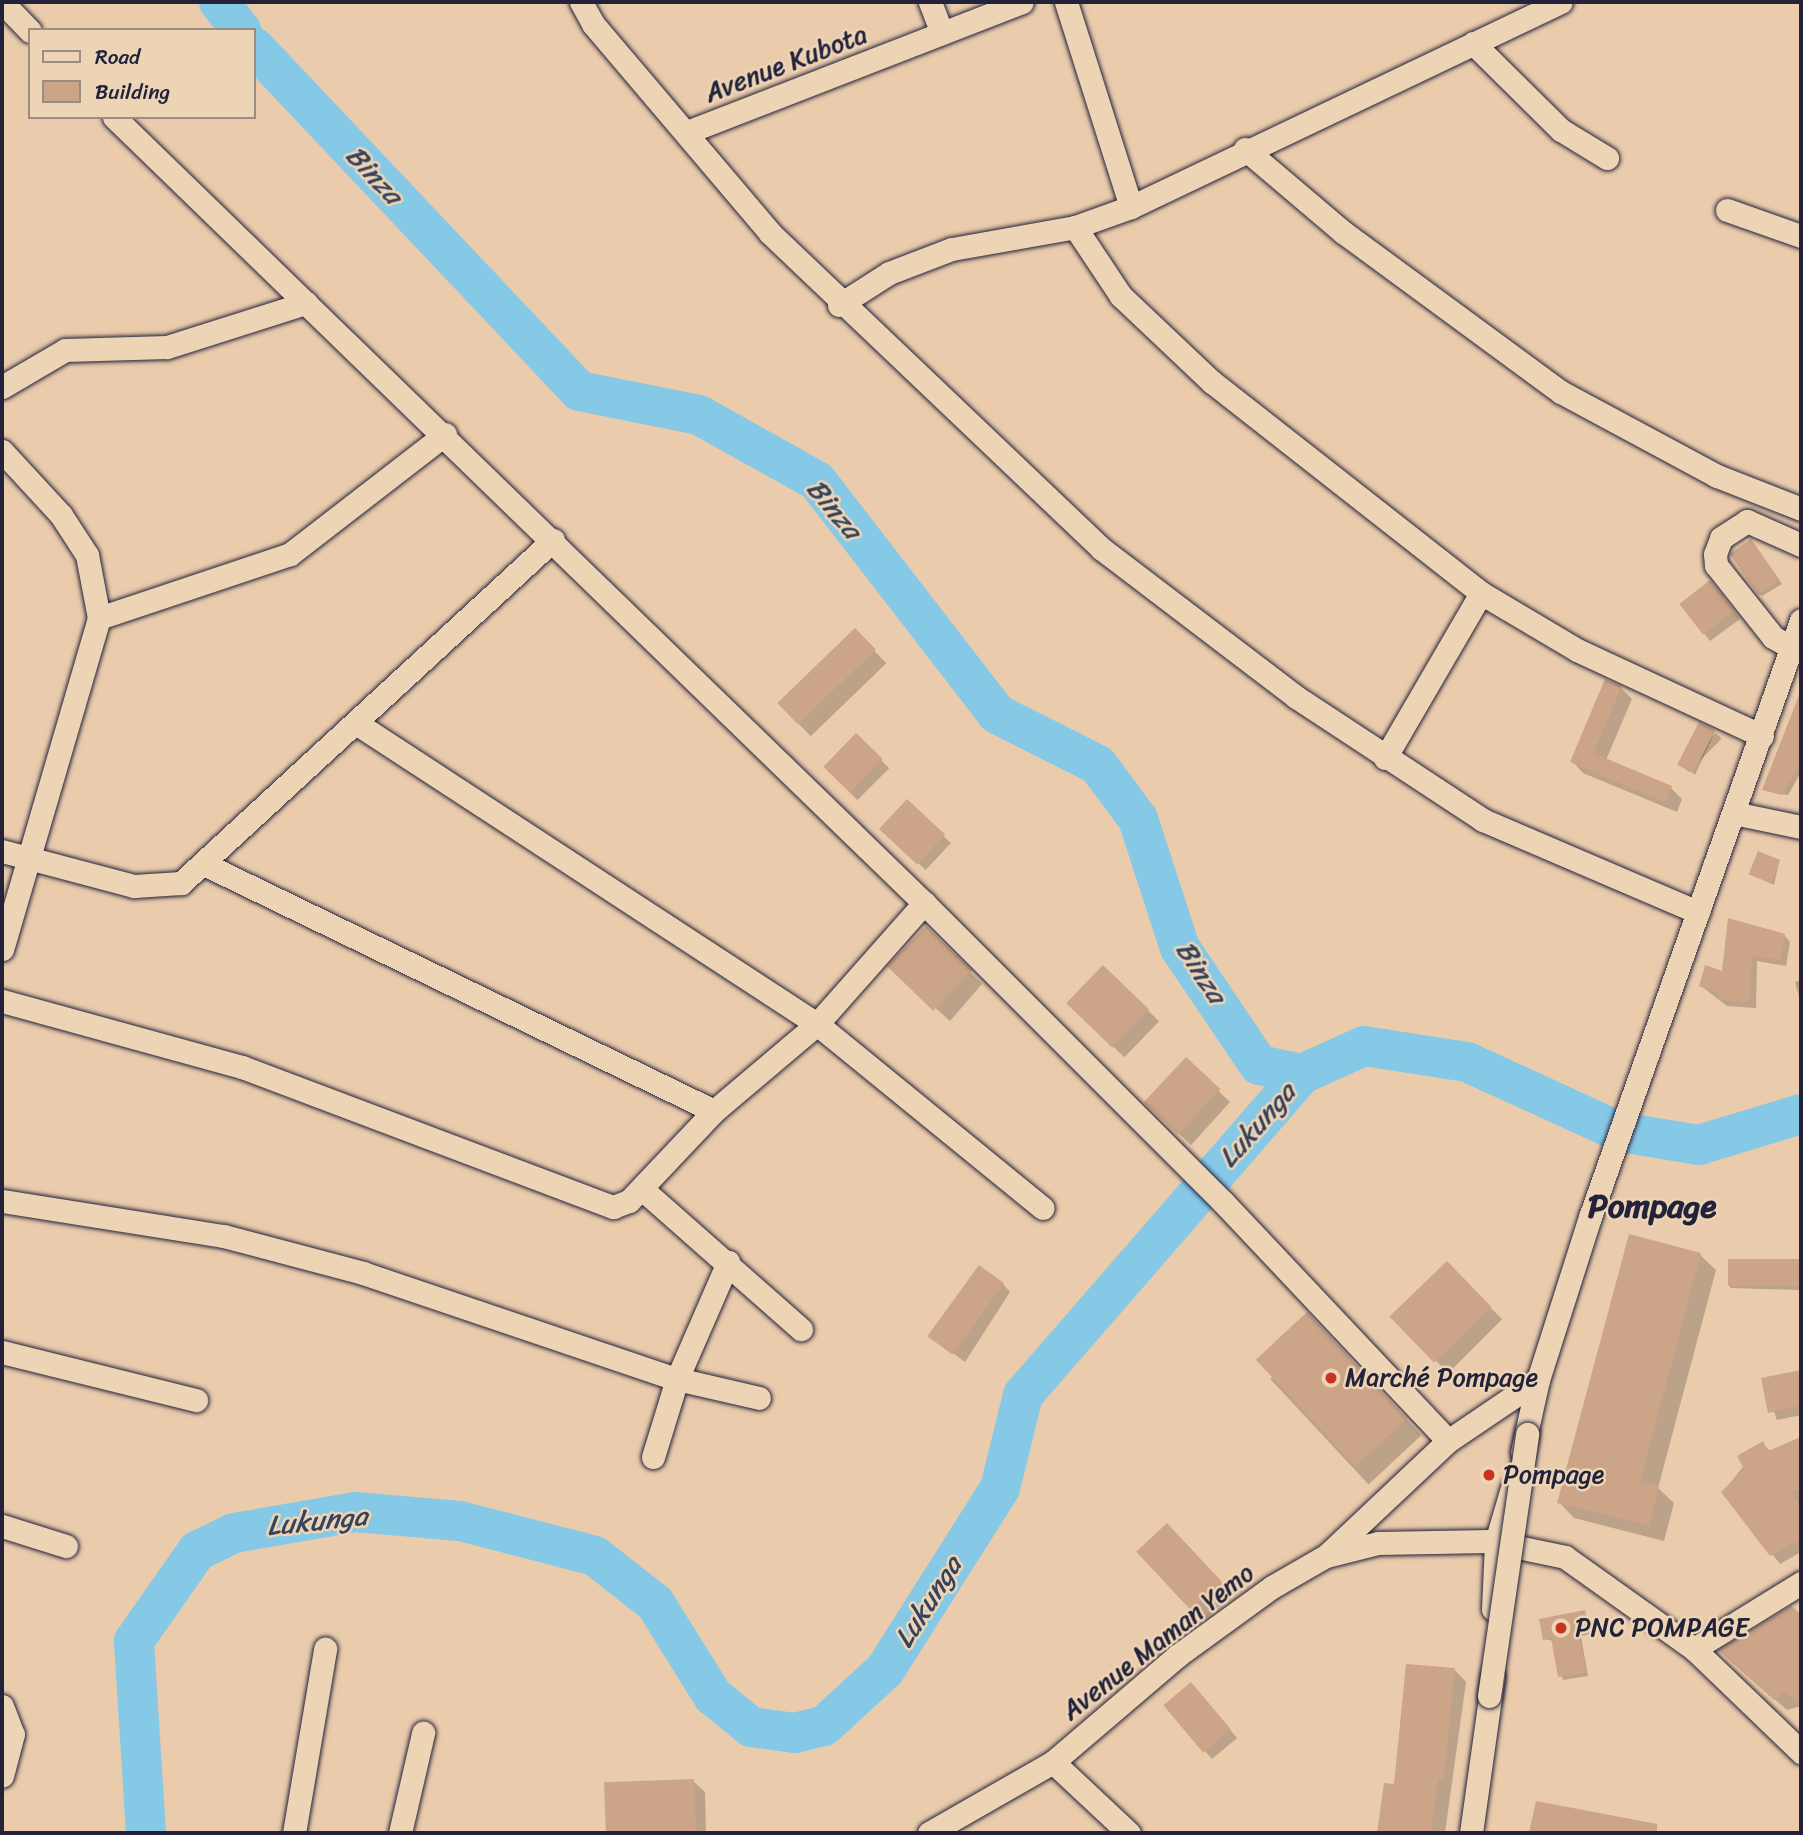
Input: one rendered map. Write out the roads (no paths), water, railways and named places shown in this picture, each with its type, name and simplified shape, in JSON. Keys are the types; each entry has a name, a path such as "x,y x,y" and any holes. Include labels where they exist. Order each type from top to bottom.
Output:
{"street":[{"path":"581,2 593,24 839,305 1102,549 1385,758 1544,851 1698,912"},
{"path":"930,2 943,33"},
{"name":"Avenue Kubota","path":"687,132 1022,2"},
{"path":"1066,2 1131,207"},
{"path":"839,305 889,273 952,249 1075,227 1131,207 1245,149 1561,2"},
{"path":"1473,43 1561,130 1607,158"},
{"path":"116,119 445,434 924,903 1223,1202 1448,1441"},
{"path":"1245,149 1343,232 1561,392 1717,476 1801,509"},
{"path":"1727,210 1801,236"},
{"path":"1075,227 1121,296 1212,382 1481,593 1577,650 1762,736"},
{"path":"2,387 65,351 167,347 306,303"},
{"path":"99,618 290,554 445,434"},
{"path":"2,451 61,515 87,555 99,618 2,949"},
{"path":"1792,648 1773,637 1716,565 1715,554 1721,538 1747,521 1801,545"},
{"path":"2,851 159,888 206,865 359,725 552,540"},
{"path":"1385,758 1481,593"},
{"path":"1471,1833 1527,1434 1538,1380 1590,1217 1801,623"},
{"path":"359,725 817,1024 1043,1208"},
{"path":"1734,813 1801,827"},
{"path":"206,865 714,1111"},
{"path":"2,1001 242,1067 596,1206 613,1207 642,1189 714,1111 817,1024 924,903"},
{"path":"642,1189 801,1329"},
{"path":"2,1201 225,1236 363,1273 677,1379 760,1398"},
{"path":"653,1457 677,1379 728,1262"},
{"path":"2,1352 196,1400"},
{"path":"1326,1556 1448,1441 1538,1380"},
{"path":"1489,1696 1496,1542 1527,1434"},
{"path":"1489,1696 1522,1546 1527,1434"},
{"path":"2,1526 66,1546"},
{"name":"Avenue Maman Yemo","path":"929,1833 1054,1762 1177,1656 1326,1556 1378,1543 1496,1542 1522,1546 1596,1573 1694,1649 1801,1752"},
{"path":"1694,1649 1801,1583"},
{"path":"294,1833 325,1649"},
{"path":"2,1706 13,1734 2,1776"},
{"path":"400,1833 423,1733"},
{"path":"1054,1762 1129,1833"}],"waterway":[{"name":"Binza","path":"219,2 239,28"},
{"name":"Binza","path":"256,49 579,391 699,415 817,481 997,714 1098,765 1138,819 1180,948 1259,1065 1302,1074"},
{"name":"Lukunga","path":"146,1833 134,1641 197,1551 234,1533 355,1512 460,1521 595,1556 655,1603 713,1696 751,1727 795,1733 824,1726 885,1670 1000,1488 1023,1395 1302,1074 1364,1046 1467,1062 1620,1132 1699,1145 1801,1114"}],"place":[{"name":"Marché Pompage","path":"1331,1378"},
{"name":"Pompage","path":"1489,1475"},
{"name":"PNC POMPAGE","path":"1561,1628"}],"district":[{"name":"Pompage","path":"1652,1207"}]}
